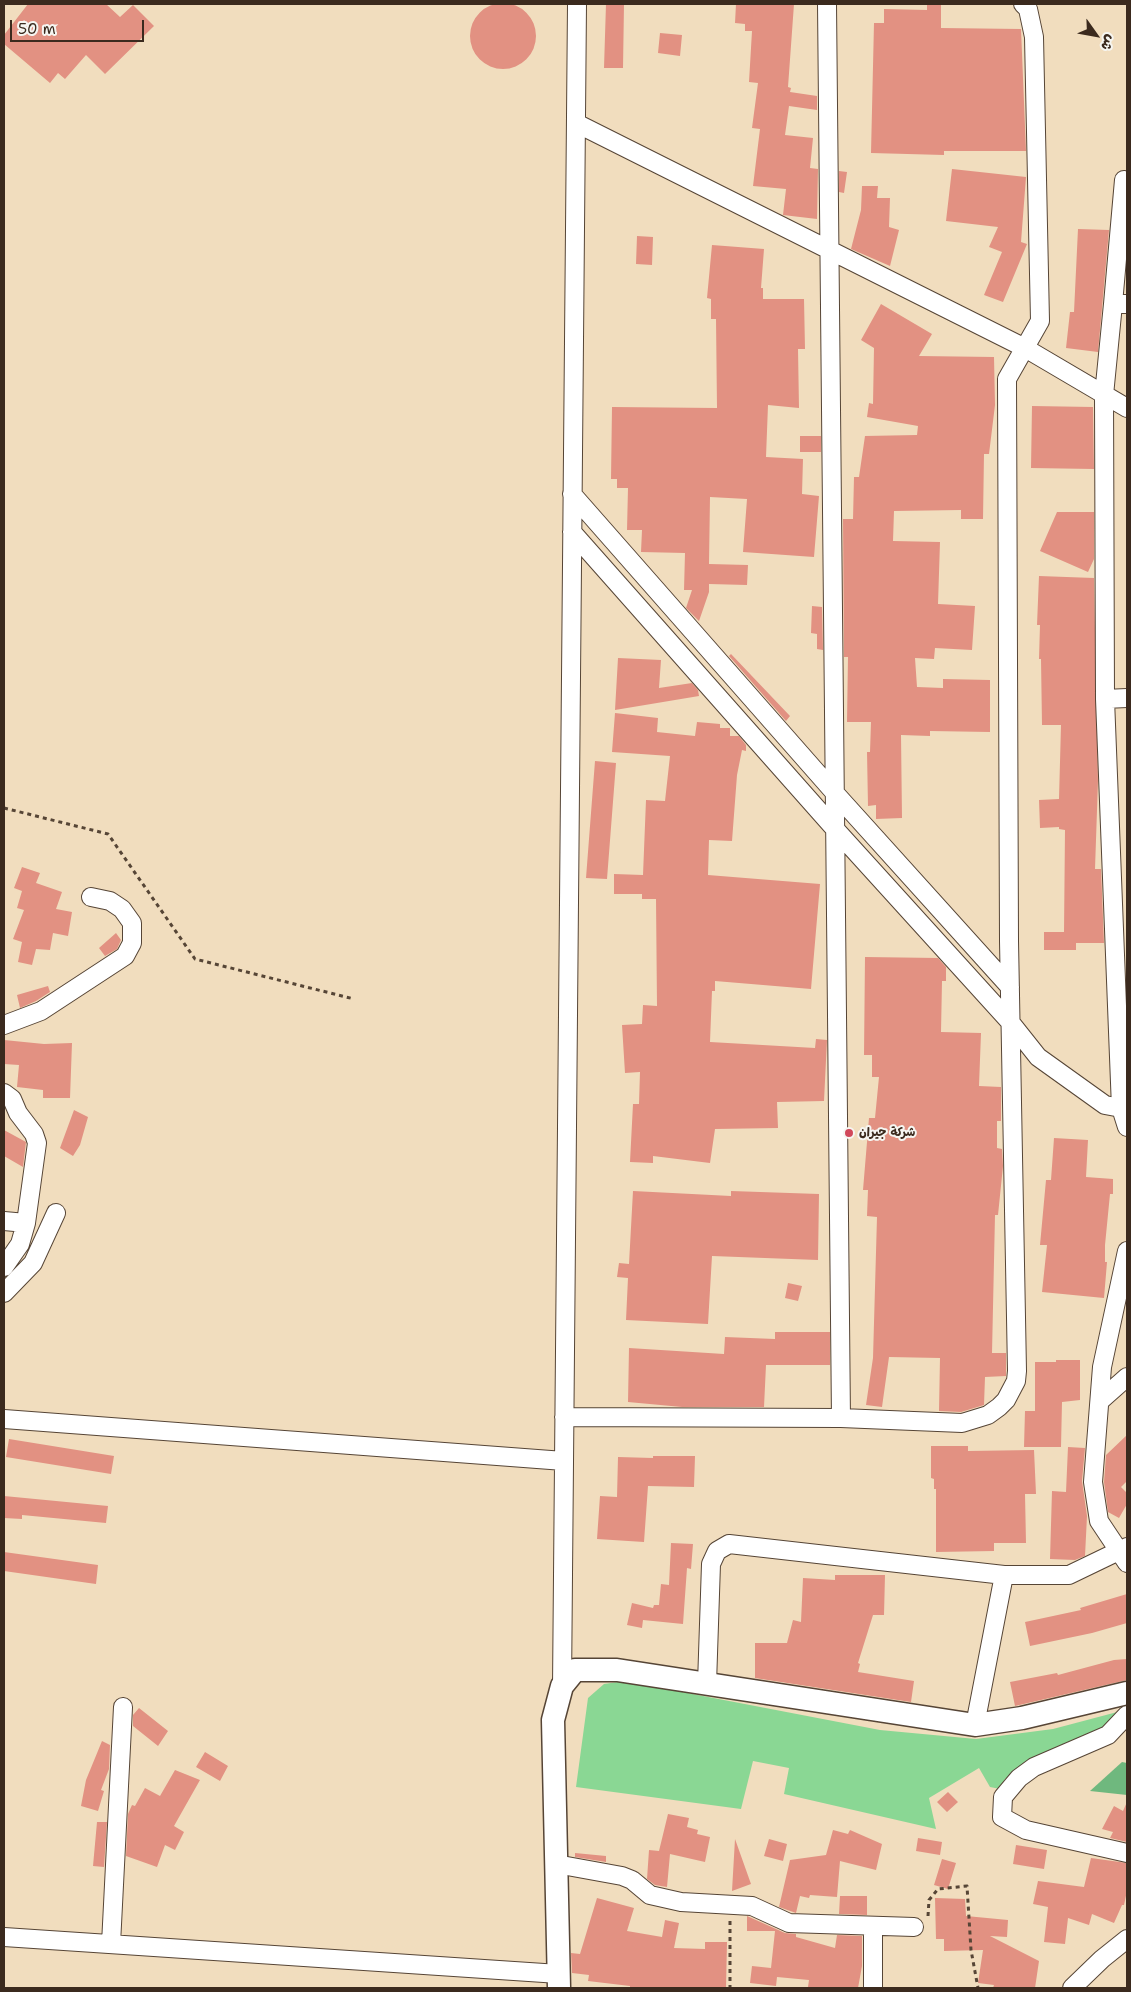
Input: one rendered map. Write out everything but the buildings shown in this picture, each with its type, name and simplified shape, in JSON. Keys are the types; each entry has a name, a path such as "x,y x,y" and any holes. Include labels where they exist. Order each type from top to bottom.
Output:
{"street":[{"path":"4,1937 559,1981 553,1720 562,1686 577,4"},
{"path":"827,4 841,1418"},
{"path":"564,1417 841,1418 962,1423 988,1415 1006,1400 1012,1391 1017,1371 1010,987 1006,379 1040,321 1034,37 1028,9 1023,4"},
{"path":"576,123 1025,348 1127,408"},
{"path":"1124,180 1120,304 1104,395 1105,699 1124,1104 1127,1127"},
{"path":"572,494 834,792 1010,987"},
{"path":"572,532 730,711 835,822 1038,1056 1105,1105 1124,1104"},
{"path":"1105,699 1127,698"},
{"path":"730,711 759,706"},
{"path":"835,822 860,820"},
{"path":"4,1025 41,1010 124,956 132,943 132,923 122,908 110,902 90,897"},
{"path":"4,1093 12,1100 18,1113 34,1134 36,1143 26,1223 20,1244 4,1267"},
{"path":"4,1293 33,1263 56,1213"},
{"path":"4,1221 26,1223"},
{"path":"707,1684 711,1564 717,1551 724,1545 734,1544 1004,1574 1069,1575 1125,1554 1099,1522 1093,1482 1101,1400 1102,1367 1127,1251"},
{"path":"1101,1400 1127,1377"},
{"path":"4,1419 564,1461"},
{"path":"975,1725 1004,1574"},
{"path":"562,1686 575,1670 617,1670 975,1725 1022,1718 1127,1693"},
{"path":"111,1944 124,1707"},
{"path":"1127,1715 1108,1736 1026,1772 1003,1797 1002,1817 1026,1830 1127,1853"},
{"path":"556,1864 622,1876 632,1880 650,1894 681,1902 752,1906 789,1923 914,1927"},
{"path":"872,1988 873,1926"},
{"path":"1072,1988 1102,1958 1127,1939"}],"path":[{"path":"4,808 108,834 195,959 354,999"},
{"path":"914,1927 927,1926 929,1900 938,1888 967,1886 971,1950 978,1988"},
{"path":"730,1905 730,1988"}],"green space":[{"path":"625,1681 880,1730 976,1739 1053,1729 1121,1711 1101,1730 1027,1763 1005,1779 1000,1789 990,1787 979,1768 929,1798 936,1829 784,1794 789,1768 753,1761 741,1809 576,1787 588,1698 604,1684"},
{"path":"1122,1762 1127,1763 1127,1795 1090,1791"}],"place":[{"name":"شركة جيران","path":"849,1133"}]}
